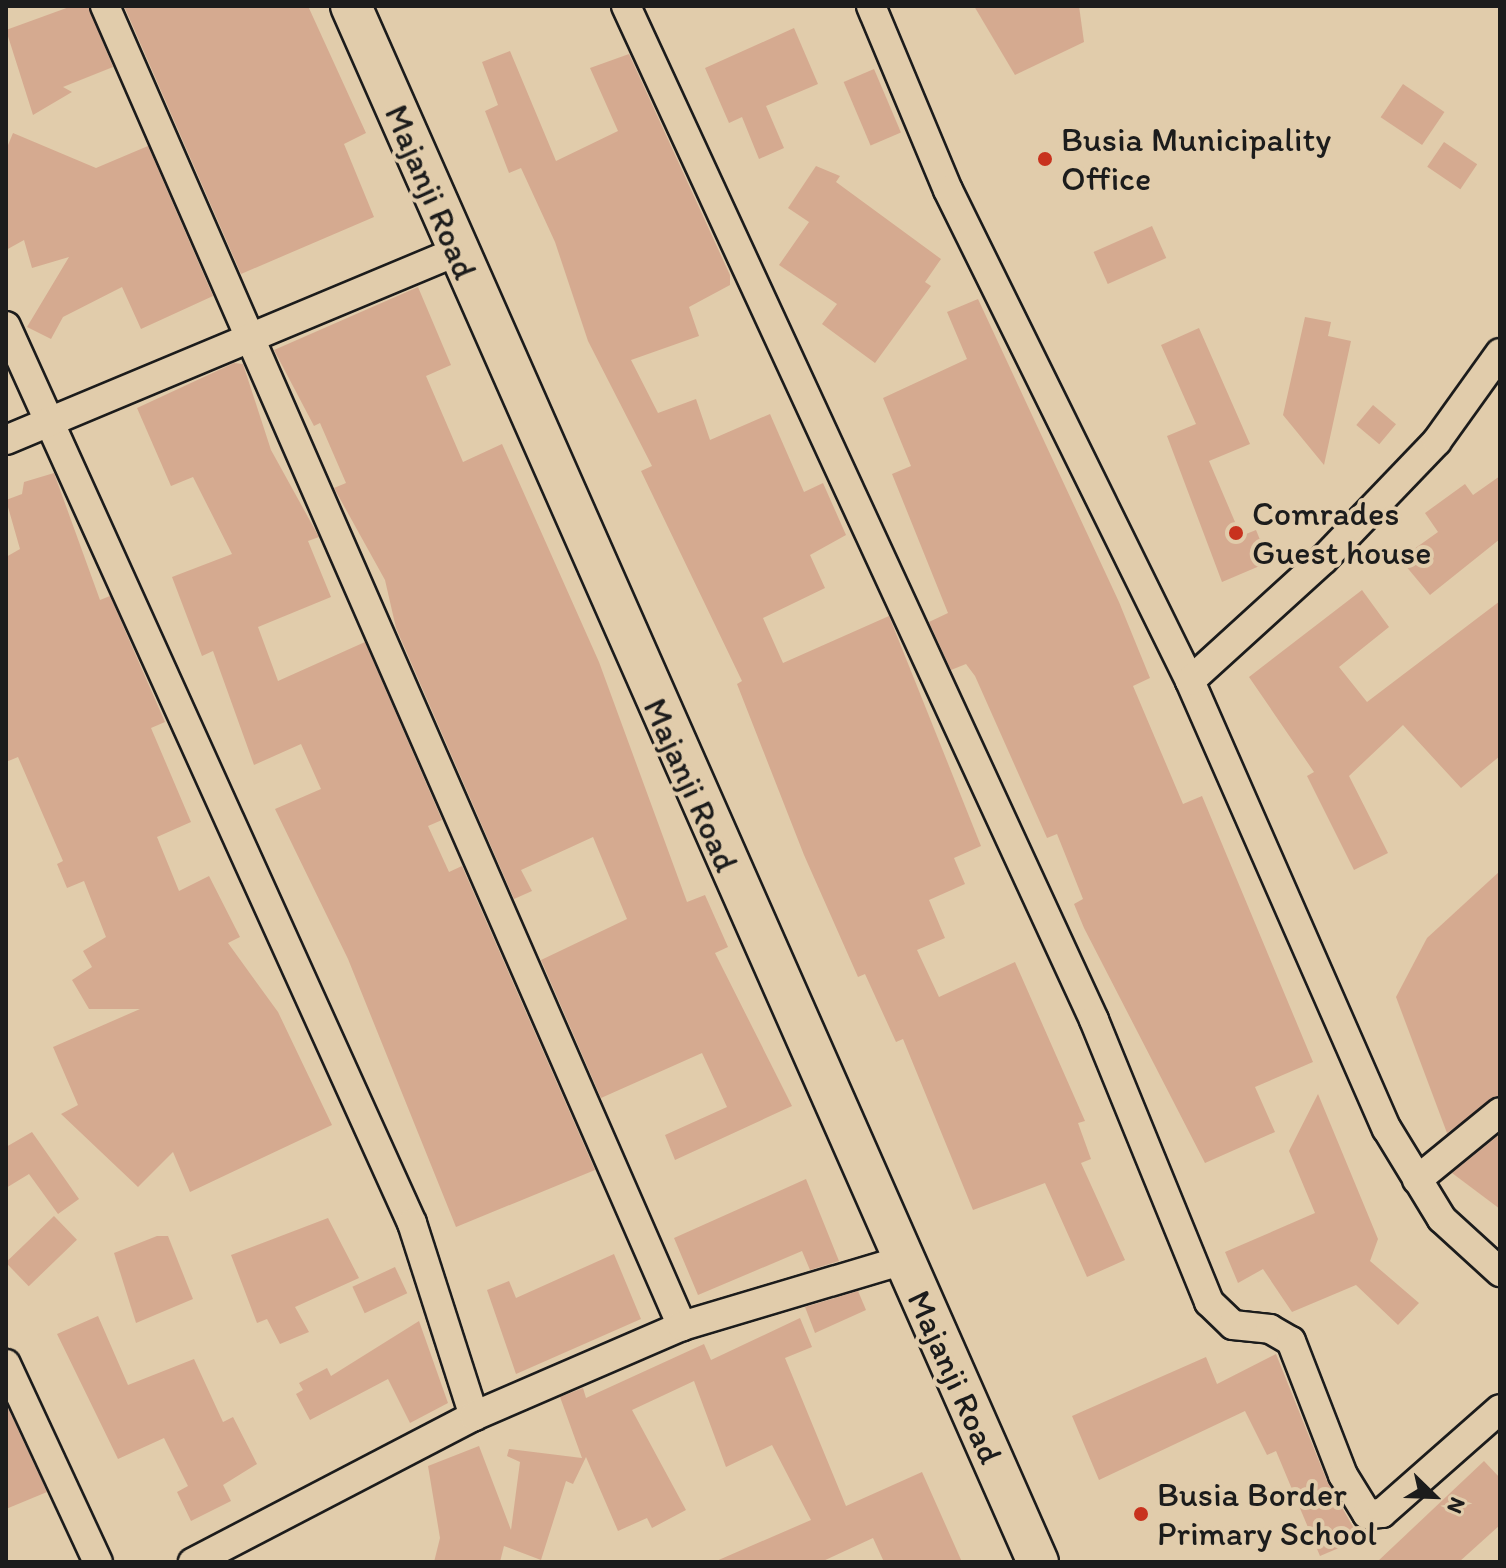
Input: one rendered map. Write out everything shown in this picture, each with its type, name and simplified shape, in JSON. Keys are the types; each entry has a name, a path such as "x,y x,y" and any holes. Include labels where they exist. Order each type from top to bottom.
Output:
{"main road":[{"name":"Majanji Road","path":"351,6 1038,1562"}],"street":[{"path":"105,6 682,1326"},
{"path":"626,6 1094,1020 1209,1302 1233,1325 1270,1329 1291,1341 1343,1475 1367,1514 1382,1513 1500,1409"},
{"path":"871,6 948,190 1190,681 1370,1090 1417,1180 1442,1219 1500,1272"},
{"path":"6,440 248,335 457,251"},
{"path":"6,326 412,1223 474,1416"},
{"path":"1190,681 1324,559 1437,441 1500,353"},
{"path":"1417,1180 1500,1112"},
{"path":"193,1562 474,1416 682,1326 903,1260"},
{"path":"6,1364 98,1562"}],"building":[{"path":"72,6 88,6 113,67 63,87 72,92 33,115 6,30"},
{"path":"124,6 308,6 366,133 344,144 374,217 241,274"},
{"path":"974,6 1079,6 1084,42 1015,75"},
{"path":"794,28 818,84 766,106 784,148 759,159 742,117 729,123 705,68"},
{"path":"510,51 556,161 618,131 590,68 629,54 730,275 730,285 689,307 699,336 631,360 658,413 696,399 710,440 770,414 804,492 823,483 846,535 810,555 825,588 763,618 783,663 889,616 981,846 954,858 965,884 929,900 945,938 917,950 939,997 1015,962 1085,1121 1078,1123 1091,1159 1081,1163 1125,1260 1087,1277 1045,1183 973,1210 903,1039 896,1042 865,974 858,977 804,855 737,684 742,681 641,471 652,466 588,341 555,242 521,168 509,173 485,111 498,105 482,62"},
{"path":"874,69 901,133 871,145 844,82"},
{"path":"1403,84 1444,112 1422,145 1381,117"},
{"path":"13,133 96,168 148,146 213,296 141,329 122,287 63,317 51,339 27,327 69,257 32,268 24,240 6,250 6,150"},
{"path":"1444,142 1477,164 1460,189 1427,167"},
{"path":"816,166 840,176 836,182 941,259 925,282 931,286 875,363 822,324 837,304 779,265 809,222 788,208"},
{"path":"1152,226 1166,258 1108,284 1094,252"},
{"path":"418,287 451,365 426,376 463,462 502,444 599,662 687,902 705,895 728,947 715,953 792,1106 675,1160 665,1135 727,1107 702,1053 601,1098 541,960 627,919 593,837 521,870 532,891 514,899 396,628 385,580 334,488 346,483 320,423 314,426 274,350"},
{"path":"978,299 1119,602 1150,678 1133,686 1183,804 1202,796 1313,1062 1255,1087 1275,1132 1205,1163 1084,928 1074,904 1083,899 1057,834 1047,838 975,676 966,664 951,670 929,622 948,613 892,474 911,466 883,398 967,359 947,312"},
{"path":"1305,317 1331,322 1328,336 1351,341 1324,465 1283,415"},
{"path":"1199,328 1250,444 1209,461 1241,536 1256,530 1269,562 1222,582 1167,436 1196,424 1161,345"},
{"path":"234,363 243,364 271,450 319,537 308,541 331,597 258,627 278,681 365,642 442,820 428,826 449,872 462,866 595,1170 456,1227 348,959 275,809 321,789 301,744 254,765 213,651 202,656 172,577 232,554 193,477 171,486 137,408"},
{"path":"1373,405 1396,424 1379,444 1356,425"},
{"path":"54,473 100,600 110,596 165,722 151,728 191,822 157,837 179,891 209,876 240,937 228,943 278,1012 332,1125 190,1192 173,1152 138,1187 61,1114 78,1105 53,1047 140,1009 89,1009 72,980 92,967 83,951 106,937 84,881 67,888 57,864 63,861 18,757 6,762 6,557 20,549 6,500 22,494 24,482"},
{"path":"1500,476 1500,539 1430,595 1400,559 1438,532 1425,513 1465,484 1473,495"},
{"path":"1362,590 1389,627 1339,667 1367,702 1500,601 1500,756 1461,788 1403,725 1349,776 1388,853 1354,870 1307,776 1314,772 1249,677"},
{"path":"1500,871 1500,1095 1447,1133 1396,997 1427,938"},
{"path":"1318,1094 1378,1239 1370,1261 1419,1303 1398,1325 1356,1285 1292,1312 1263,1269 1238,1283 1225,1252 1315,1213 1289,1151"},
{"path":"32,1132 79,1199 58,1214 29,1174 6,1188 6,1147"},
{"path":"1500,1134 1500,1209 1452,1173"},
{"path":"806,1179 839,1261 810,1270 802,1251 698,1295 674,1238"},
{"path":"54,1216 77,1240 29,1286 6,1262"},
{"path":"328,1218 359,1278 295,1307 309,1332 280,1344 267,1319 257,1323 231,1255"},
{"path":"157,1236 168,1236 193,1299 136,1323 114,1253"},
{"path":"614,1254 641,1319 516,1374 487,1290 509,1281 516,1298"},
{"path":"395,1267 407,1293 365,1313 352,1287"},
{"path":"858,1291 866,1310 815,1333 805,1307"},
{"path":"98,1316 128,1385 194,1359 223,1422 233,1417 257,1464 223,1485 231,1501 191,1521 177,1492 188,1486 164,1438 118,1459 57,1334"},
{"path":"800,1318 812,1347 785,1358 846,1506 922,1472 962,1562 884,1562 873,1538 821,1562 714,1562 811,1520 772,1445 726,1467 694,1381 632,1410 686,1510 652,1528 647,1518 618,1531 586,1457 573,1484 566,1481 541,1560 504,1546 500,1562 434,1562 440,1538 428,1466 479,1446 511,1530 520,1462 507,1456 509,1449 582,1458 560,1397 583,1388 586,1398 704,1344 711,1360"},
{"path":"419,1321 448,1403 410,1423 388,1379 310,1420 296,1394 303,1390 299,1383 327,1368 331,1376"},
{"path":"1276,1354 1327,1481 1360,1539 1320,1556 1276,1451 1267,1455 1245,1411 1099,1480 1072,1416 1206,1357 1217,1384"},
{"path":"6,1404 47,1492 6,1509"},
{"path":"1484,1461 1500,1478 1500,1525 1459,1562 1377,1562"}],"place":[{"name":"Busia Municipality Office","path":"1045,159"},
{"name":"Comrades Guest house","path":"1236,533"},
{"name":"Busia Border Primary School","path":"1141,1514"}]}
